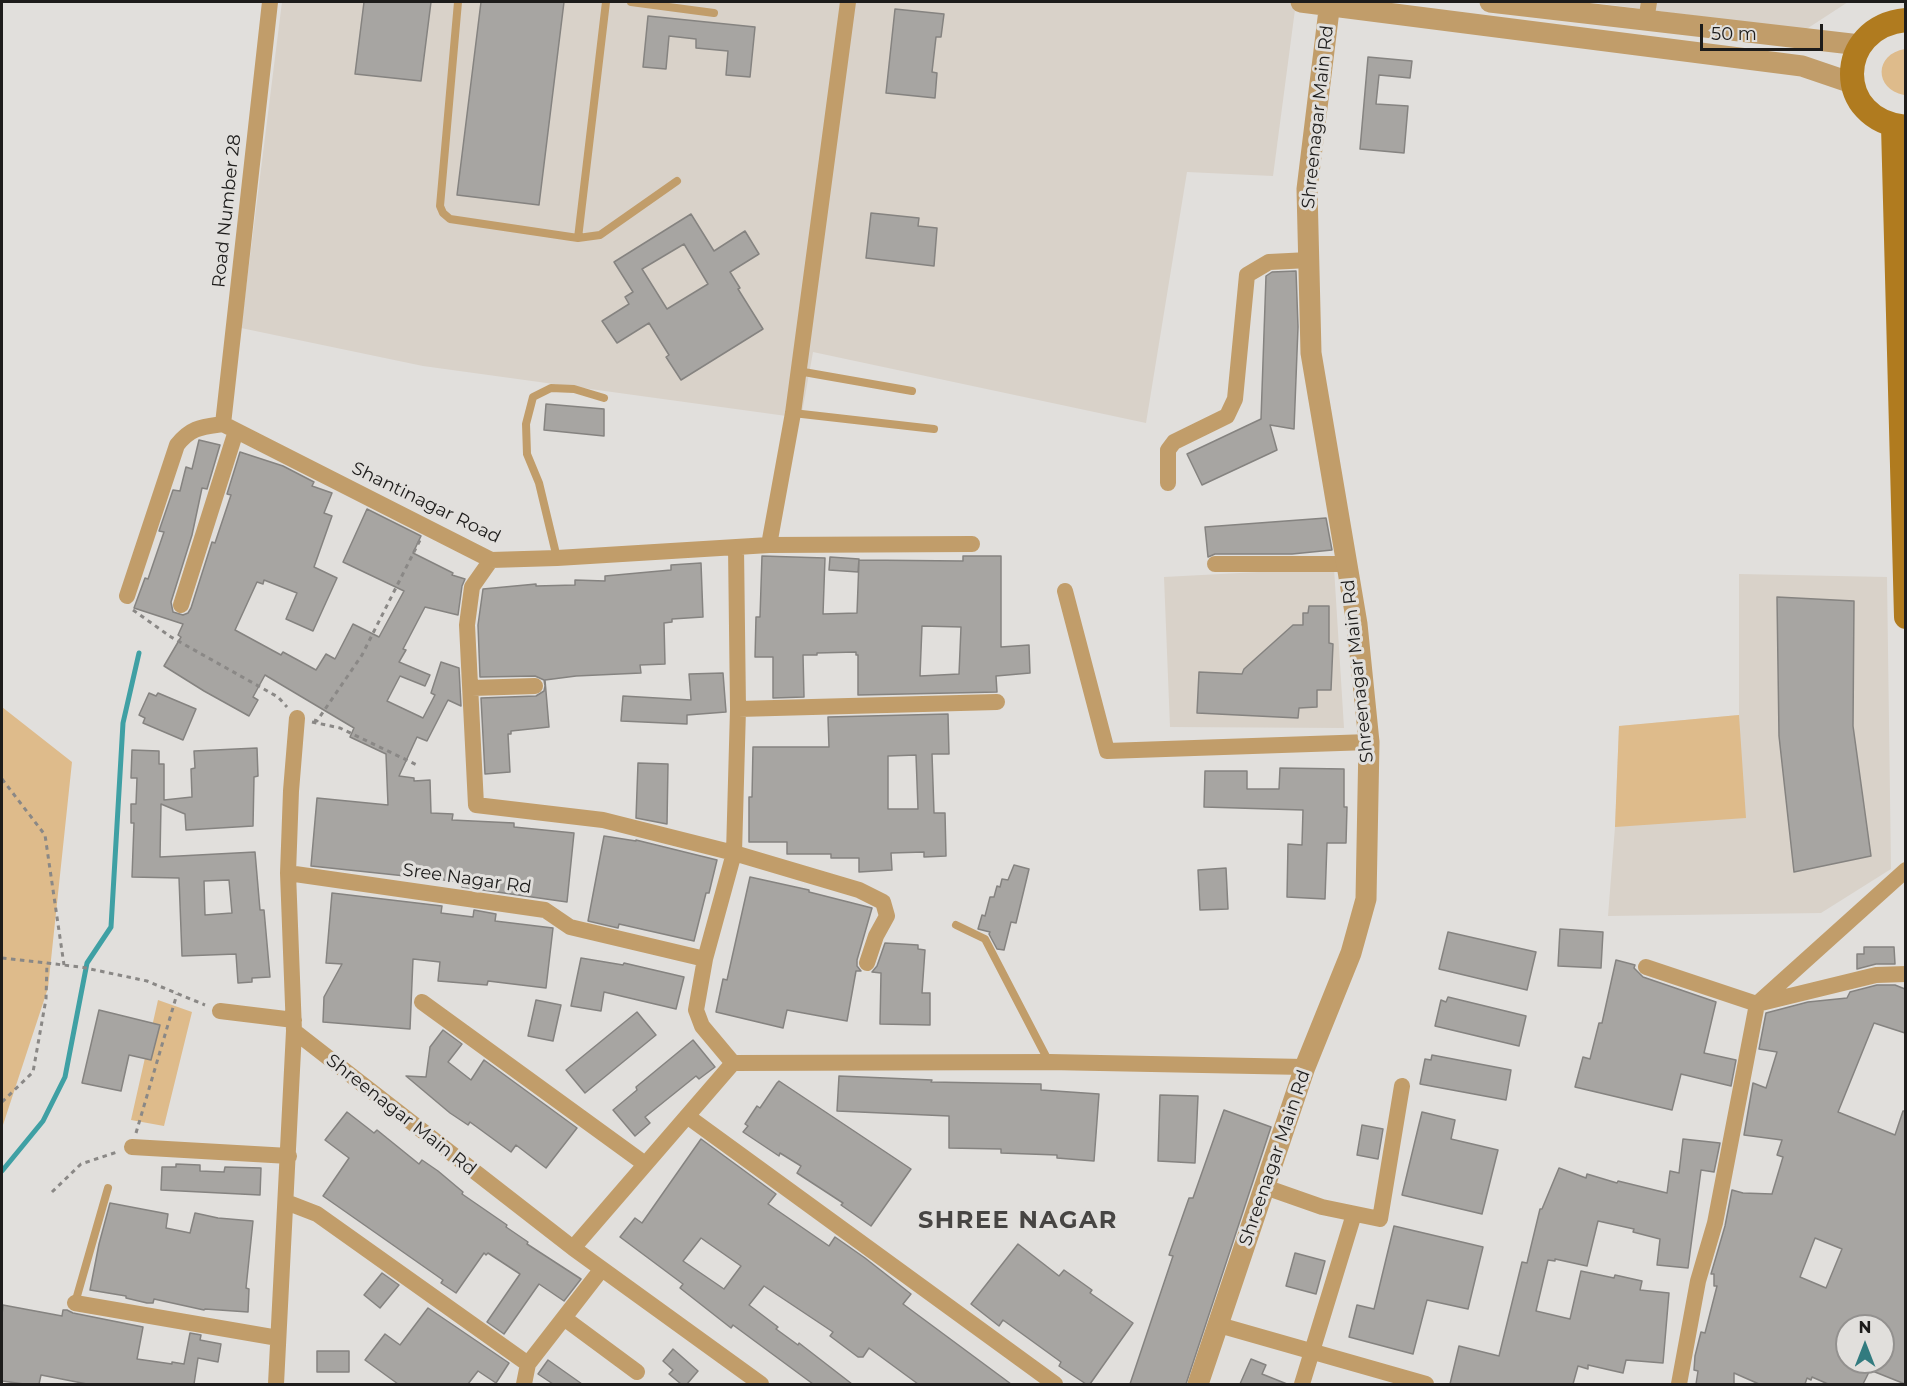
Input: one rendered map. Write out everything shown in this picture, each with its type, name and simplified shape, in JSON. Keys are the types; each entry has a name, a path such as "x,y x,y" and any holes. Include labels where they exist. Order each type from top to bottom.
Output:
{"main road":[{"path":"1899,14 1869,34 1860,45 1853,64 1852,83 1857,98 1866,110 1878,120 1899,126 1905,617"}],"street":[{"name":"Road Number 28","path":"181,605 230,428 270,2"},
{"path":"769,545 793,413 848,2"},
{"path":"1300,2 1330,3 1802,66 1852,83"},
{"path":"1490,2 1648,11 1860,45"},
{"name":"Shreenagar Main Rd","path":"1198,1384 1305,1067 1351,953 1366,899 1369,742 1357,624 1311,353 1307,189 1330,3"},
{"path":"1168,483 1168,450 1174,442 1227,416 1235,399 1247,274 1269,261 1309,260"},
{"name":"Shantinagar Road","path":"230,428 492,560 769,545 972,544"},
{"path":"127,596 177,445 186,433 192,430 230,428"},
{"path":"733,1063 702,1026 696,1010 705,959 734,853 738,709 736,547"},
{"path":"492,560 472,587 467,625 472,688 476,805 603,820 734,853 859,890 883,902 887,916 876,936 867,963"},
{"path":"1215,564 1347,564"},
{"path":"1065,591 1107,751 1369,742"},
{"path":"472,688 535,686"},
{"path":"738,709 997,702"},
{"path":"276,1384 294,1026 288,873 297,718"},
{"path":"1679,1384 1698,1281 1715,1222 1757,1004 1905,870"},
{"name":"Sree Nagar Rd","path":"288,873 545,910 570,927 705,959"},
{"path":"1646,967 1757,1004 1876,975 1905,974"},
{"path":"422,1002 645,1164"},
{"path":"220,1011 294,1026"},
{"name":"Shreenagar Main Rd","path":"294,1026 601,1270 760,1384"},
{"path":"573,1248 733,1063 1049,1062 1305,1067"},
{"path":"1265,1187 1322,1207 1380,1219 1402,1086"},
{"path":"687,1116 1055,1384"},
{"path":"132,1147 289,1156"},
{"path":"286,1202 317,1214 528,1364"},
{"path":"1302,1384 1314,1352 1354,1214"},
{"path":"524,1384 528,1364 601,1270"},
{"path":"75,1303 278,1338"},
{"path":"564,1318 637,1372"},
{"path":"1219,1324 1426,1384"}],"lane":[{"path":"458,2 440,206 443,213 450,219 578,238 600,235 677,181"},
{"path":"578,238 606,2"},
{"path":"631,2 714,13"},
{"path":"798,371 912,391"},
{"path":"557,558 539,483 527,454 525,424 533,397 550,388 574,389 604,398"},
{"path":"793,413 934,429"},
{"path":"956,925 985,939 1049,1062"},
{"path":"75,1303 108,1188"}],"path":[{"path":"297,718 318,721 362,655 427,527"},
{"path":"127,596 129,608 171,637 278,697 297,718 340,728 417,765"},
{"path":"2,778 45,835 64,965"},
{"path":"2,958 64,965 147,981 220,1011"},
{"path":"2,1102 33,1072 46,999 47,963"},
{"path":"52,1192 81,1164 132,1147 177,994"}],"shaded area":[{"path":"282,2 1296,2 1273,176 1187,172 1146,423 813,352 801,418 423,366 241,328"},
{"path":"1588,2 1848,2 1805,30"},
{"path":"1905,49 1906,95 1904,95 1894,92 1887,86 1882,72 1883,64 1888,57"},
{"path":"1334,568 1344,728 1170,727 1164,577"},
{"path":"1739,574 1887,577 1891,869 1821,913 1608,916 1615,827 1619,726 1739,715"},
{"path":"2,707 72,762 48,988 2,1128"},
{"path":"1739,715 1746,818 1615,827 1619,726"},
{"path":"158,1000 192,1012 164,1126 131,1120"}],"building":[{"path":"364,2 431,2 421,81 355,74"},
{"path":"481,2 564,2 539,205 457,195"},
{"path":"895,9 944,14 941,37 936,37 932,72 937,73 935,98 886,93"},
{"path":"648,16 755,27 750,77 726,75 728,51 696,48 696,39 669,36 666,69 643,67"},
{"path":"1368,57 1412,61 1410,78 1379,75 1376,104 1408,106 1404,153 1360,149"},
{"path":"871,213 919,218 918,226 937,228 934,266 866,258"},
{"path":"691,214 714,251 745,231 759,254 730,272 763,329 681,380 666,357 669,355 649,323 617,343 602,321 629,304 625,297 633,292 614,262","holes":["684,244 708,284 667,309 642,269"]},
{"path":"1296,271 1298,327 1294,429 1270,425 1277,450 1202,485 1187,454 1261,419 1266,276 1272,272"},
{"path":"546,404 604,409 604,436 544,430"},
{"path":"199,440 220,445 207,489 202,488 192,535 171,602 173,612 183,615 191,608 212,542 215,543 231,495 227,494 240,452 283,466 314,482 312,486 332,493 324,513 332,516 314,567 337,578 313,631 286,619 297,593 264,580 263,584 257,582 235,630 281,655 283,652 316,670 326,654 335,659 353,624 379,637 404,591 343,562 367,509 421,536 413,553 453,573 452,575 465,579 458,615 425,607 403,649 406,650 399,662 430,675 425,686 400,676 387,701 423,718 435,695 431,693 441,662 459,668 461,706 448,700 427,741 417,737 399,776 414,778 414,781 430,780 431,813 453,814 452,820 514,823 514,827 574,833 567,902 462,887 462,882 311,866 317,798 388,805 386,754 350,737 354,728 265,675 253,697 258,700 249,716 204,691 164,666 181,637 178,635 183,624 134,608 145,578 148,579 164,532 159,531 173,490 180,491 186,467 192,469"},
{"path":"1326,518 1332,550 1292,554 1215,554 1208,557 1205,527"},
{"path":"762,556 825,558 823,614 857,613 859,560 963,561 963,556 1001,556 1001,647 1029,645 1030,673 996,676 997,692 858,695 858,655 856,652 817,653 817,655 803,655 804,697 773,698 773,657 755,657 756,617 760,617","holes":["922,626 961,627 959,674 920,676"]},
{"path":"830,557 859,559 858,572 829,570"},
{"path":"701,563 703,617 672,619 672,622 664,623 665,664 640,665 641,673 545,680 549,727 511,731 511,734 508,734 510,772 485,774 481,698 536,696 544,691 545,686 544,680 535,676 480,677 478,625 483,589 536,584 536,586 575,585 575,580 605,581 605,576 671,570 671,565"},
{"path":"1777,597 1854,601 1853,726 1871,856 1794,872 1779,736"},
{"path":"1309,606 1329,606 1329,643 1333,644 1331,690 1317,690 1317,707 1299,708 1298,718 1197,713 1199,672 1242,674 1244,669 1293,625 1303,625 1303,613 1308,613"},
{"path":"723,673 726,712 687,715 687,724 621,721 623,696 691,700 689,674"},
{"path":"149,693 156,696 158,693 196,709 183,740 143,723 145,718 139,715"},
{"path":"948,714 949,754 932,754 934,813 945,813 946,856 924,857 924,852 891,853 892,870 859,872 859,858 831,858 831,854 787,854 787,842 749,842 749,797 752,797 753,747 829,747 828,717","holes":["916,755 918,809 888,809 888,756"]},
{"path":"257,748 258,776 254,777 253,826 186,830 185,814 161,804 160,857 255,852 260,910 264,910 270,977 252,978 252,982 238,983 236,954 182,956 179,878 132,877 134,823 131,823 131,804 136,804 137,778 131,778 132,750 159,751 159,764 164,764 164,800 192,797 191,769 195,768 194,751","holes":["229,880 232,913 205,915 204,881"]},
{"path":"638,763 668,764 667,824 636,818"},
{"path":"1280,768 1344,769 1344,807 1347,807 1346,843 1327,843 1325,899 1287,897 1288,844 1302,845 1303,810 1204,807 1205,771 1247,771 1247,789 1279,789"},
{"path":"604,836 636,840 717,860 694,941 619,924 618,928 588,921"},
{"path":"1014,865 1029,869 1016,923 1011,922 1004,950 997,949 990,932 978,929 982,915 985,916 990,897 994,897 1002,879 1008,880"},
{"path":"1226,868 1228,909 1200,910 1198,870"},
{"path":"750,877 809,890 809,892 872,908 857,960 857,966 861,971 856,971 847,1021 787,1010 783,1028 716,1012 723,979 727,980"},
{"path":"332,893 442,906 441,913 473,917 474,910 496,914 495,921 553,928 546,988 488,981 487,985 438,981 440,962 413,959 410,1029 323,1022 324,997 342,964 326,963"},
{"path":"1560,929 1603,932 1601,968 1558,966"},
{"path":"1448,932 1536,952 1527,990 1439,969"},
{"path":"885,943 918,945 918,949 925,950 922,993 930,993 930,1025 880,1024 881,973 872,972 877,966"},
{"path":"1864,947 1894,947 1895,964 1876,964 1857,969 1857,954 1864,954"},
{"path":"581,958 623,965 624,963 684,977 676,1009 604,992 601,1011 571,1006"},
{"path":"1616,960 1635,965 1634,968 1643,977 1716,1002 1704,1053 1736,1060 1731,1086 1681,1074 1672,1110 1575,1087 1583,1057 1590,1059 1599,1023 1602,1023"},
{"path":"1877,985 1895,985 1905,989 1905,1033 1874,1023 1838,1112 1895,1135 1903,1111 1905,1111 1905,1384 1880,1374 1895,1374 1895,1314 1835,1314 1835,1374 1868,1374 1863,1384 1828,1384 1812,1377 1811,1380 1807,1378 1805,1384 1759,1384 1734,1373 1734,1384 1696,1384 1698,1371 1694,1370 1695,1356 1701,1332 1705,1333 1717,1286 1714,1286 1714,1274 1711,1274 1725,1226 1732,1190 1743,1193 1772,1194 1783,1157 1777,1155 1782,1140 1744,1135 1753,1083 1766,1088 1777,1052 1759,1049 1766,1013 1808,1002 1847,998 1850,992","holes":["1815,1238 1842,1249 1826,1288 1800,1277"]},
{"path":"1448,997 1526,1016 1519,1046 1435,1026 1441,1000 1446,1002"},
{"path":"536,1000 561,1005 553,1041 528,1036"},
{"path":"99,1010 160,1025 151,1060 129,1055 121,1091 82,1083"},
{"path":"637,1012 656,1035 585,1093 566,1070"},
{"path":"443,1030 462,1044 448,1062 471,1080 484,1060 577,1128 546,1168 516,1145 511,1152 470,1122 468,1125 406,1076 426,1077 430,1047"},
{"path":"693,1040 715,1067 699,1079 696,1076 645,1117 650,1123 635,1136 613,1110 637,1090 636,1087"},
{"path":"1432,1055 1511,1070 1506,1100 1420,1084 1425,1059 1431,1060"},
{"path":"839,1076 932,1080 931,1082 1041,1084 1041,1090 1099,1094 1094,1161 1057,1158 1057,1155 1001,1153 1001,1149 949,1148 949,1116 837,1111"},
{"path":"779,1081 911,1169 871,1226 841,1205 843,1203 797,1173 801,1166 780,1153 779,1156 743,1132 748,1126 745,1124 757,1106 760,1108"},
{"path":"1160,1095 1198,1096 1195,1163 1158,1161"},
{"path":"1224,1110 1271,1127 1186,1384 1130,1384 1173,1256 1169,1255 1189,1198 1193,1198"},
{"path":"347,1112 374,1133 377,1130 419,1164 422,1160 438,1171 463,1192 462,1194 507,1225 506,1227 528,1242 527,1244 581,1279 564,1301 539,1284 504,1334 487,1322 520,1274 488,1253 486,1255 484,1253 456,1293 441,1283 443,1280 323,1196 349,1158 325,1140"},
{"path":"1422,1112 1455,1120 1451,1139 1498,1150 1482,1214 1402,1195"},
{"path":"1362,1125 1383,1129 1378,1159 1357,1155"},
{"path":"701,1139 776,1194 768,1204 829,1246 835,1237 865,1258 911,1294 903,1304 1011,1384 918,1384 869,1348 863,1357 858,1357 830,1336 833,1332 764,1286 749,1305 778,1327 776,1329 798,1345 799,1343 852,1384 813,1384 733,1325 731,1328 680,1288 683,1284 620,1237 635,1218 642,1223","holes":["701,1238 741,1266 724,1289 683,1261"]},
{"path":"1683,1139 1720,1143 1714,1172 1701,1170 1688,1268 1657,1265 1660,1239 1633,1232 1634,1229 1598,1221 1587,1266 1555,1259 1555,1261 1548,1260 1536,1311 1570,1319 1581,1271 1642,1281 1640,1290 1669,1293 1663,1363 1626,1360 1623,1373 1588,1365 1588,1369 1578,1366 1573,1384 1450,1384 1459,1346 1499,1356 1522,1262 1527,1263 1540,1209 1542,1209 1559,1168 1586,1178 1587,1174 1617,1183 1618,1181 1667,1193 1670,1171 1679,1173"},
{"path":"176,1164 200,1165 200,1171 224,1172 225,1167 261,1168 260,1195 161,1190 162,1167 176,1167"},
{"path":"110,1203 168,1214 166,1228 190,1233 195,1213 218,1218 253,1221 246,1288 249,1289 248,1312 204,1310 154,1299 153,1303 147,1303 126,1298 126,1296 90,1290"},
{"path":"1394,1226 1483,1247 1468,1309 1427,1300 1413,1354 1349,1337 1357,1305 1374,1309"},
{"path":"1018,1244 1059,1276 1064,1270 1092,1290 1090,1293 1133,1323 1090,1384 1086,1384 1059,1366 1061,1362 1003,1320 999,1326 971,1304"},
{"path":"1295,1253 1325,1261 1316,1294 1286,1286"},
{"path":"382,1273 399,1285 380,1308 364,1295"},
{"path":"3,1305 62,1316 63,1310 67,1310 143,1327 137,1359 184,1364 190,1333 201,1335 200,1340 221,1344 218,1362 198,1358 194,1384 87,1384 41,1375 39,1384 2,1381"},
{"path":"428,1308 509,1363 496,1383 478,1371 468,1384 398,1384 365,1360 385,1334 400,1345"},
{"path":"673,1349 698,1371 687,1384 681,1384 669,1374 673,1370 663,1361"},
{"path":"317,1351 349,1351 349,1372 317,1372"},
{"path":"1251,1359 1266,1365 1262,1374 1287,1384 1240,1384"},
{"path":"548,1360 582,1384 553,1384 538,1374"}],"waterway":[{"path":"2,1171 43,1121 65,1077 87,963 111,927 123,723 139,653"}],"district":[{"name":"SHREE NAGAR","path":"1018,1221"}]}
